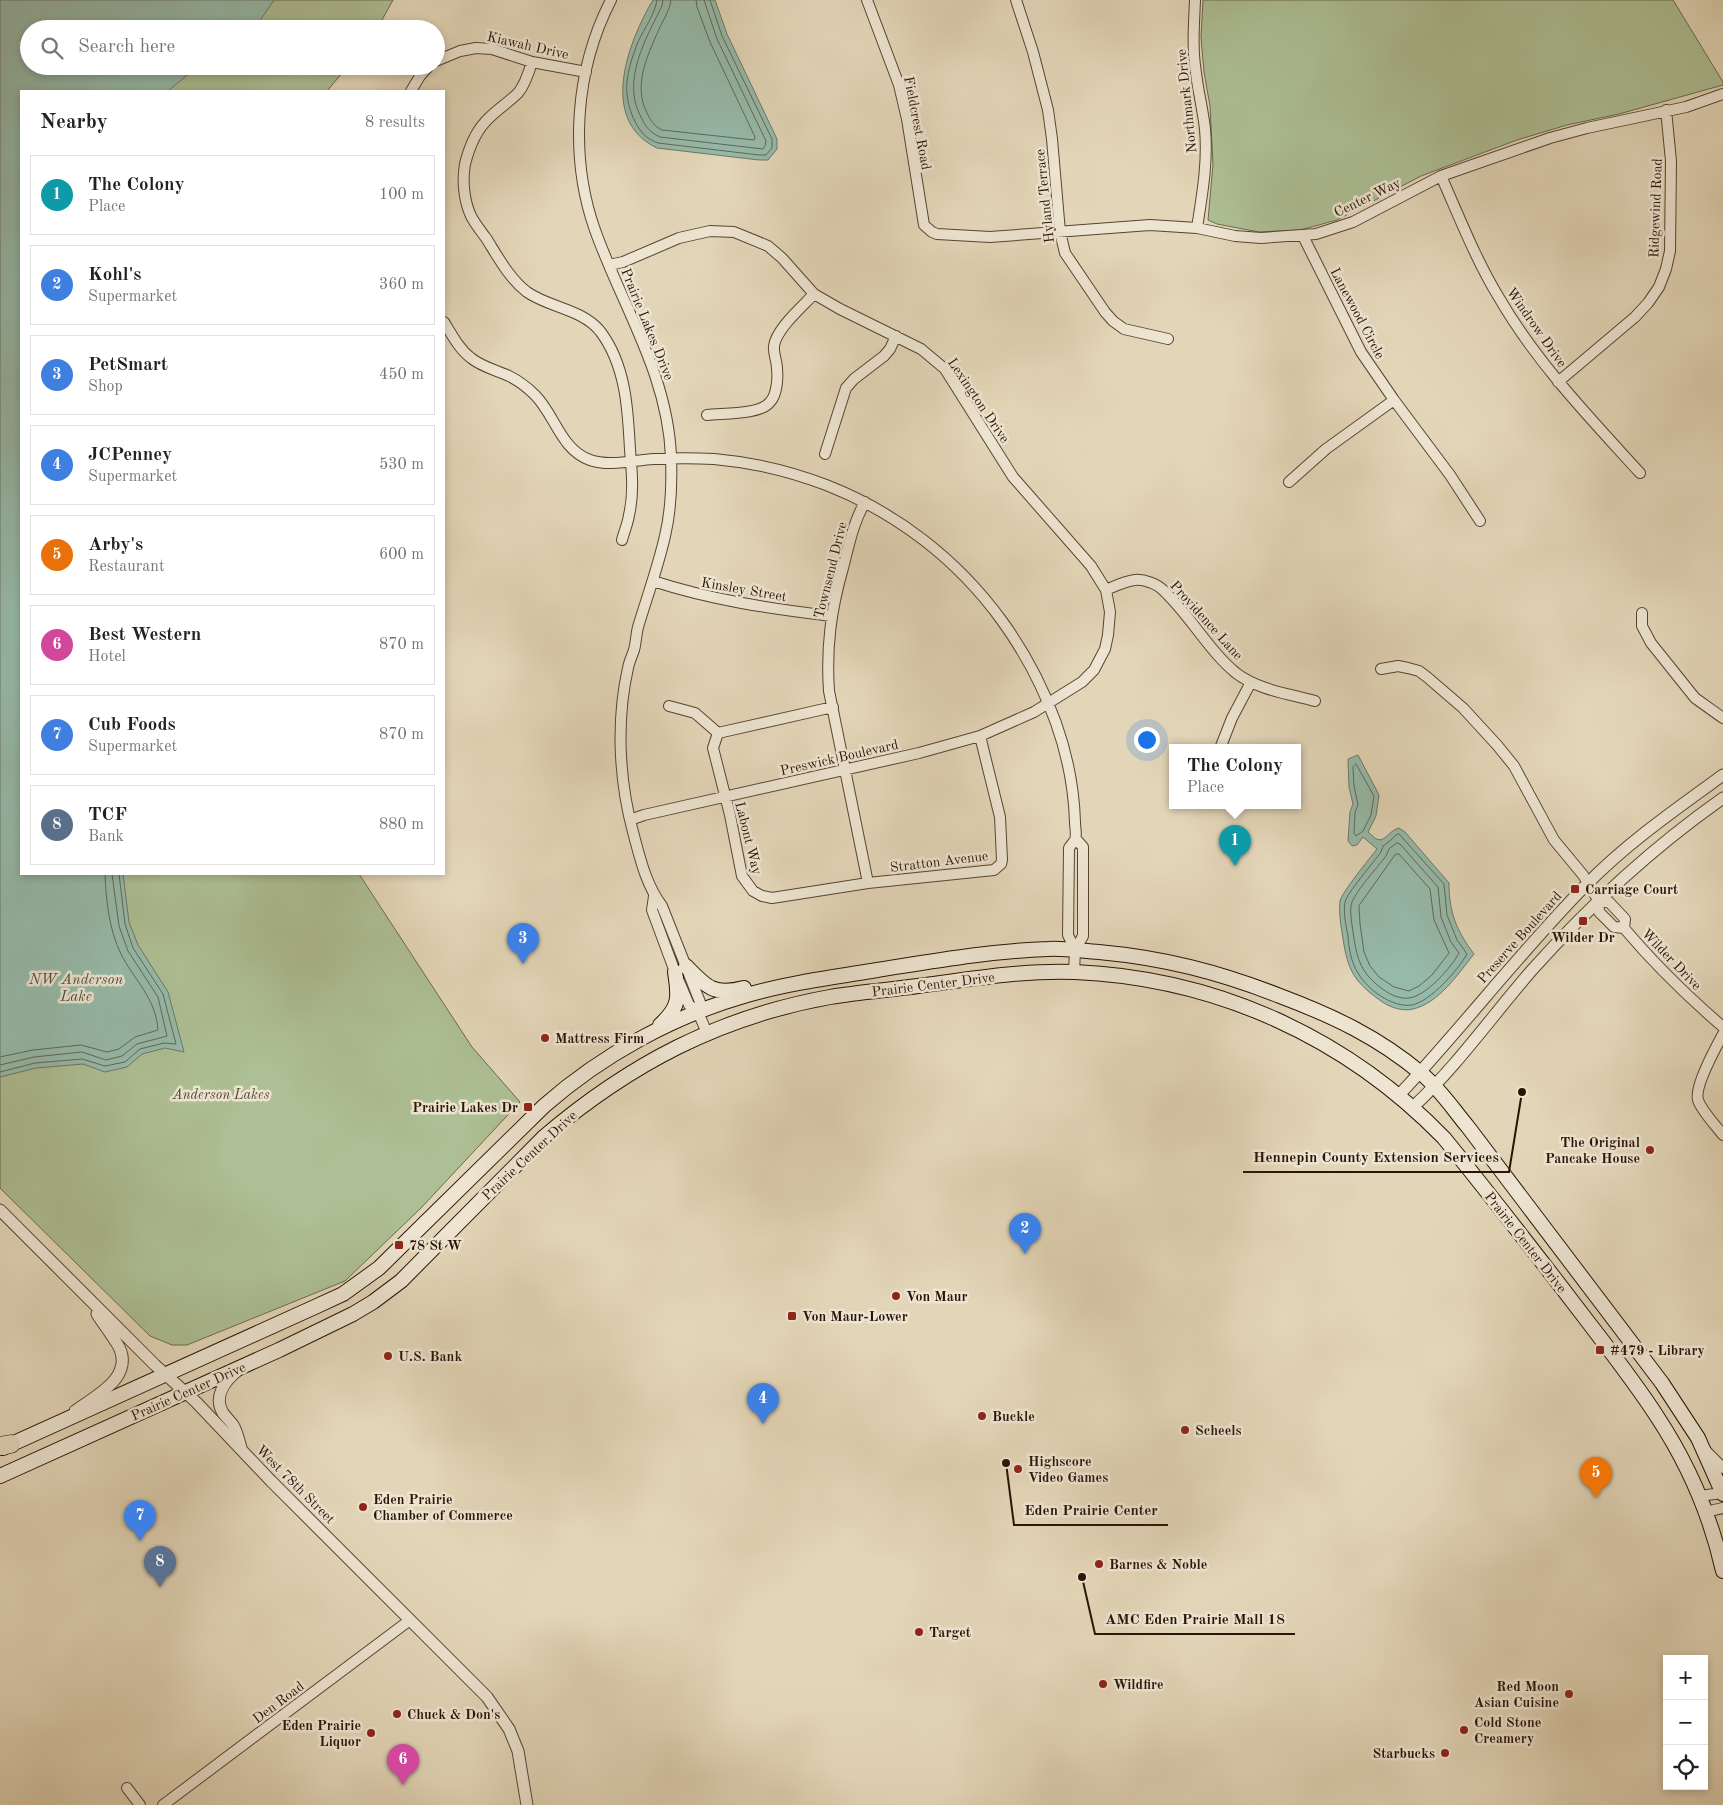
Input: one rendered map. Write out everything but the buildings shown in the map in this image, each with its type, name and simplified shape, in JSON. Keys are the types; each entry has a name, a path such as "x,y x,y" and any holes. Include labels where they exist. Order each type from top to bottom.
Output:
{"main road":[{"name":"Prairie Center Drive","path":"4,1446 343,1294 363,1281 391,1258 555,1096 615,1053 649,1035 698,1012 747,995 829,978 982,954 1050,949 1126,955 1171,961 1254,986 1345,1022 1381,1044 1420,1073 1435,1086 1662,1383 1681,1410 1702,1447 1723,1493"},
{"path":"649,1035 670,1016 677,1004 681,969 708,987 724,992 777,979 829,978"},
{"name":"Prairie Center Drive","path":"0,1476 346,1318 380,1297 401,1280 538,1143 567,1118 615,1082 641,1066 706,1033 780,1008 830,997 1020,974 1074,972 1142,979 1198,991 1258,1011 1329,1047 1370,1074 1413,1107 1444,1138 1629,1377 1658,1418 1684,1464 1699,1496 1723,1571"}],"street":[{"name":"Prairie Lakes Drive","path":"611,0 592,47 586,72 579,119 580,156 585,193 594,229 654,370 664,401 670,434 671,459 670,501 666,534 637,630 622,706 623,782 639,857 654,896 662,906 681,969 700,1002 698,1012 706,1033"},
{"name":"Fieldcrest Road","path":"867,0 899,85 907,120 924,225"},
{"name":"Hyland Terrace","path":"1016,0 1036,62 1048,110 1060,232 1065,253 1114,321 1124,329 1168,339"},
{"name":"Northmark Drive","path":"1195,0 1193,42 1195,71 1205,130 1203,190 1197,228"},
{"name":"Kiawah Drive","path":"445,57 460,51 476,48 492,49 532,62 586,72"},
{"path":"532,62 525,82 519,92 488,119 470,149 465,166 466,200 471,217 514,280 528,292 544,301 589,321 607,343 624,385 628,405 632,486 629,514 622,540"},
{"path":"412,90 421,75"},
{"name":"Center Way","path":"924,225 937,234 967,236 1007,236 1150,225 1197,228 1235,236 1261,238 1316,234 1353,222 1441,176 1550,138 1686,106 1723,94"},
{"name":"Ridgewind Road","path":"1558,382 1635,317 1659,288 1670,251 1671,161 1666,110"},
{"name":"Windrow Drive","path":"1441,176 1481,265 1498,297 1524,337 1558,382 1640,473"},
{"name":"Lexington Drive","path":"610,265 623,262 679,238 710,231 734,232 768,246 782,258 814,294 840,310 921,349 945,369 1013,477 1086,560 1106,590 1110,612 1105,649 1094,670 1082,682 1049,704"},
{"name":"Lanewood Circle","path":"1303,236 1357,344 1394,400 1450,475 1480,521"},
{"path":"707,415 756,410 764,408 770,402 774,396 777,369 774,345 784,326 814,294"},
{"path":"445,324 460,348 472,359 487,368 510,376 537,397 567,444 577,454 603,463 671,459 712,459 751,463 788,472 829,485 865,502 900,522 932,546 962,573 989,603 1031,667 1049,704 1060,737 1069,774 1075,812 1076,839 1070,848 1068,935 1075,950"},
{"path":"825,454 846,388 854,379 884,356 890,349 896,336"},
{"path":"1290,482 1326,449 1394,400"},
{"name":"Townsend Drive","path":"865,502 851,534 835,596 828,638 827,667 833,708 868,883"},
{"name":"Providence Lane","path":"1106,590 1136,580 1148,581 1162,588 1224,661 1237,673 1251,682 1315,701"},
{"name":"Kinsley Street","path":"653,581 687,593 832,616"},
{"path":"1642,613 1642,626 1651,642 1695,698 1723,718"},
{"path":"1381,669 1398,666 1418,671 1463,708 1514,766 1554,840 1583,875 1598,900"},
{"path":"1222,744 1232,718 1251,682"},
{"name":"Preswick Boulevard","path":"630,820 845,769 919,754 980,736 1049,704"},
{"path":"669,706 695,713 718,733 833,708"},
{"name":"Labont Way","path":"718,733 713,748 730,816 742,876 753,891 762,896 772,898 868,883"},
{"name":"Stratton Avenue","path":"868,883 994,870 1000,864 1002,860 1000,817 980,736"},
{"name":"Preserve Boulevard","path":"1399,1095 1533,942 1588,884 1651,828 1723,775"},
{"path":"1413,1107 1435,1086 1510,995 1598,900 1671,836 1723,798"},
{"path":"1074,972 1075,950 1083,936 1083,847 1076,839"},
{"name":"Wilder Drive","path":"1598,900 1599,912 1614,927 1624,928 1654,963 1688,997 1723,1027"},
{"path":"1723,1034 1708,1063 1697,1094 1698,1102 1723,1135"},
{"name":"West 78th Street","path":"0,1210 487,1696 509,1728 518,1751 528,1805"},
{"path":"61,1421 117,1379 123,1363 118,1345 80,1290"},
{"path":"241,1450 234,1426 221,1409 220,1397 224,1384 244,1366"},
{"path":"1702,1447 1723,1468"},
{"path":"1699,1496 1723,1493"},
{"path":"1705,1512 1723,1508"},
{"name":"Den Road","path":"162,1805 410,1620"},
{"path":"127,1788 140,1805"}],"green space":[{"name":"Anderson Lakes","path":"0,0 393,0 382,20 20,20 20,75 340,75 328,90 20,90 20,875 360,875 472,1047 520,1102 421,1208 345,1281 187,1345 172,1345 150,1336 0,1188"},
{"path":"1203,0 1673,0 1723,82 1723,85 1619,114 1567,125 1517,140 1421,176 1337,220 1300,230 1259,232 1217,224 1208,220 1213,164 1210,106 1204,72 1201,37"}],"water":[{"name":"NW Anderson Lake","path":"0,0 274,0 261,20 20,20 20,75 187,75 169,90 20,90 20,875 123,875 129,922 138,945 168,992 184,1052 165,1048 142,1054 127,1067 105,1072 83,1064 36,1068 0,1077"},
{"path":"653,0 715,0 727,34 777,139 777,149 768,160 657,148 639,135 628,119 623,100 624,79 635,37"},
{"path":"1358,755 1379,795 1376,816 1368,832 1376,839 1381,840 1399,828 1405,832 1449,883 1452,912 1462,937 1474,954 1455,979 1440,994 1422,1006 1413,1009 1405,1010 1392,1007 1371,993 1352,972 1346,955 1340,920 1340,901 1377,849 1363,837 1357,845 1352,846 1348,841 1350,812 1353,804 1349,787 1348,759"}],"place":[{"name":"The Colony","path":"1235,866"},
{"name":"Carriage Court","path":"1575,889"},
{"name":"Wilder Dr","path":"1583,921"},
{"name":"PetSmart","path":"523,964"},
{"name":"Mattress Firm","path":"545,1038"},
{"name":"Hennepin County Extension Services","path":"1522,1092"},
{"name":"Prairie Lakes Dr","path":"528,1107"},
{"name":"The Original Pancake House","path":"1650,1150"},
{"name":"78 St W","path":"399,1245"},
{"name":"Kohl's","path":"1025,1254"},
{"name":"Von Maur","path":"896,1296"},
{"name":"Von Maur-Lower","path":"792,1316"},
{"name":"#479 - Library","path":"1600,1350"},
{"name":"U.S. Bank","path":"388,1356"},
{"name":"Buckle","path":"982,1416"},
{"name":"JCPenney","path":"763,1424"},
{"name":"Scheels","path":"1185,1430"},
{"name":"Eden Prairie Center","path":"1006,1463"},
{"name":"Highscore Video Games","path":"1018,1469"},
{"name":"Arby's","path":"1596,1498"},
{"name":"Eden Prairie Chamber of Commerce","path":"363,1507"},
{"name":"Cub Foods","path":"140,1541"},
{"name":"Barnes & Noble","path":"1099,1564"},
{"name":"AMC Eden Prairie Mall 18","path":"1082,1577"},
{"name":"TCF","path":"160,1587"},
{"name":"Target","path":"919,1632"},
{"name":"Wildfire","path":"1103,1684"},
{"name":"Red Moon Asian Cuisine","path":"1569,1694"},
{"name":"Chuck & Don's","path":"397,1714"},
{"name":"Cold Stone Creamery","path":"1464,1730"},
{"name":"Eden Prairie Liquor","path":"371,1733"},
{"name":"Starbucks","path":"1445,1753"},
{"name":"Best Western","path":"403,1785"}]}
